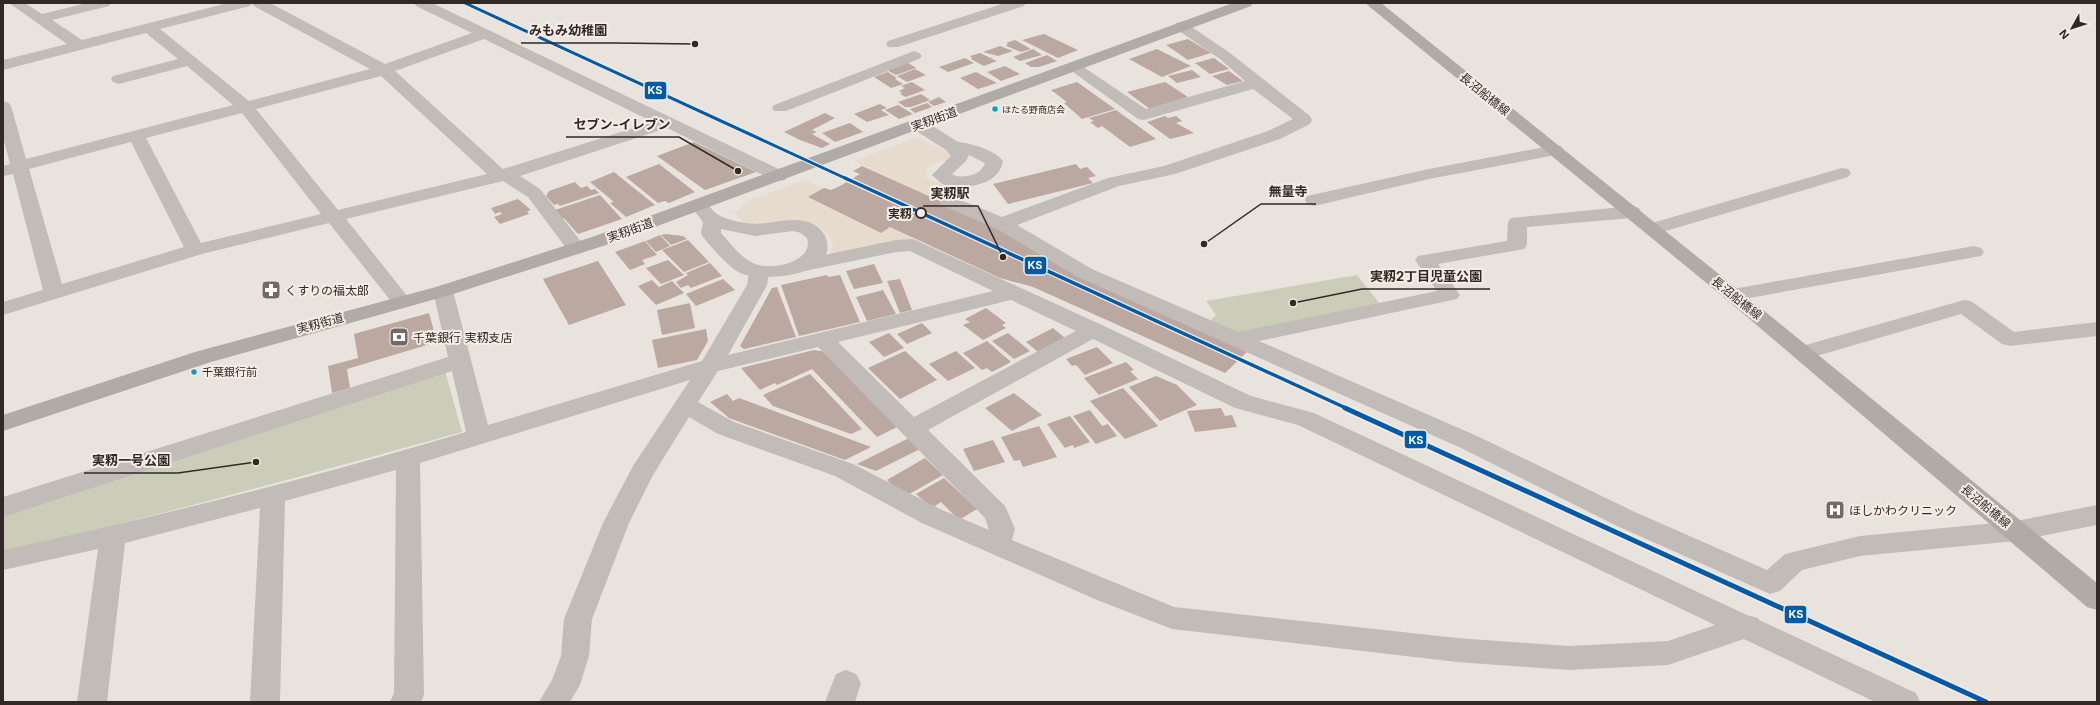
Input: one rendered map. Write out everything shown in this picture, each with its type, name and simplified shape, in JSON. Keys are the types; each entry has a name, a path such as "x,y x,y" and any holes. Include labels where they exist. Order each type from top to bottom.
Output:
{"main road":[{"name":"実籾街道","path":"3,423 210,355 401,301 443,291 576,248 919,125 1246,3"},
{"name":"長沼船橋線","path":"1372,3 1733,295 2097,599"}],"street":[{"path":"16,3 79,46"},
{"path":"40,19 104,3"},
{"path":"3,64 245,3"},
{"path":"259,3 384,70 503,175 534,193 576,248"},
{"path":"421,3 779,176"},
{"path":"893,44 1019,3"},
{"path":"1002,224 1114,182 1169,170 1267,137 1304,120 1256,84 1225,56 1181,26"},
{"path":"149,28 246,107 401,301"},
{"path":"12,168 384,70 484,34"},
{"path":"780,108 914,56"},
{"path":"119,79 190,61"},
{"path":"1074,67 1144,115 1256,84"},
{"path":"3,106 12,168 54,293"},
{"path":"3,309 195,250 334,218 503,175 669,122"},
{"path":"919,125 952,146 960,154 960,157 941,175 945,180 955,183 966,183 990,172 995,165 994,161 969,149 952,146"},
{"path":"136,136 195,250"},
{"path":"1314,200 1429,174 1555,150"},
{"path":"1652,229 1842,173"},
{"path":"955,183 948,201 1002,224 1085,272 1469,442 1626,519 1770,583 1794,561 1860,546 2016,531 2097,515"},
{"path":"698,205 713,220 744,230 786,226 808,229 814,234 818,242 818,250 811,259 800,266"},
{"path":"1238,339 1450,295 1425,260 1517,245 1518,222 1632,212"},
{"path":"713,220 711,234 745,267 759,272 775,272 896,246 913,245 1243,402 1306,419 1748,626 1905,702"},
{"path":"1733,295 1974,252"},
{"path":"554,702 565,685 575,656 578,619 616,522 642,472 710,366 757,285 759,272"},
{"path":"443,291 479,436"},
{"path":"3,560 113,536 273,495 408,458 710,366 824,340 1012,293"},
{"path":"1803,353 1964,306 2010,339 2097,329"},
{"path":"912,428 1094,330"},
{"path":"824,340 996,513 1002,529 998,545"},
{"path":"3,507 460,361"},
{"path":"685,405 726,428 844,470 925,513 1172,618 1457,650 1568,658 1668,652 1748,626"},
{"path":"405,702 409,695 408,458"},
{"path":"265,702 273,495"},
{"path":"92,702 113,536"}],"green space":[{"path":"1357,275 1381,305 1237,334 1209,322 1216,315 1206,301"},
{"path":"445,371 462,432 176,509 3,551 3,512"}],"shaded area":[{"path":"918,137 950,154 951,158 949,161 941,161 933,164 927,169 927,178 947,186 938,200 854,161"},
{"path":"805,180 824,188 809,197 890,227 917,239 894,241 832,254 830,252 833,247 830,238 825,230 816,224 793,220 751,223 743,222 734,212 741,209 742,206 748,201"}],"building":[{"path":"1044,34 1078,50 1058,58 1022,40"},
{"path":"1188,39 1211,53 1188,60 1166,45"},
{"path":"1015,40 1031,49 1021,52 1006,46 1008,44 1006,43"},
{"path":"1000,46 1013,51 998,56 983,52"},
{"path":"1033,49 1042,55 1020,61 1013,57"},
{"path":"1157,49 1191,66 1162,77 1129,59"},
{"path":"980,53 997,61 984,66 971,59 972,58 970,56"},
{"path":"1047,55 1057,61 1039,67 1031,67 1025,63"},
{"path":"965,58 974,63 948,72 939,67"},
{"path":"1214,58 1229,69 1210,74 1195,63"},
{"path":"907,62 916,68 896,75 887,70"},
{"path":"1005,66 1020,74 1001,81 987,72"},
{"path":"915,69 926,75 907,82 897,76"},
{"path":"1192,70 1201,77 1177,83 1168,76"},
{"path":"1229,71 1243,81 1227,85 1212,76"},
{"path":"888,72 903,84 891,88 874,77"},
{"path":"976,72 997,83 978,89 960,78"},
{"path":"912,82 925,90 906,97 900,94 902,93 899,91 905,88 901,86"},
{"path":"1077,82 1115,109 1082,119 1064,103 1067,102 1051,90"},
{"path":"1165,82 1188,97 1150,109 1127,92"},
{"path":"921,94 930,100 911,107 905,107 898,102"},
{"path":"939,97 946,102 934,106 928,102"},
{"path":"927,103 932,107 915,113 910,109"},
{"path":"880,104 887,108 881,110 889,115 867,122 854,114"},
{"path":"898,105 913,114 899,119 885,110"},
{"path":"1116,110 1156,139 1130,147 1102,126 1098,128 1090,122 1094,121 1089,118"},
{"path":"825,113 835,118 812,130 817,132 812,134 830,144 822,148 784,132"},
{"path":"1165,116 1168,118 1176,116 1182,121 1176,123 1194,133 1170,139 1147,122"},
{"path":"850,123 863,132 835,142 822,133"},
{"path":"694,142 756,172 705,190 657,156"},
{"path":"659,164 695,192 669,203 665,201 658,203 626,177"},
{"path":"1076,164 1080,169 1087,167 1096,176 1088,178 1093,183 1008,204 993,184"},
{"path":"862,166 991,224 1248,351 1225,373 1033,287 1000,278 890,227 881,233 808,197 824,188 831,190 840,186 860,174 853,171"},
{"path":"614,172 655,205 626,217 610,203 614,202 590,182"},
{"path":"575,182 581,188 587,186 591,190 595,189 599,193 560,206 558,204 554,205 546,196 549,191"},
{"path":"600,195 622,219 578,234 555,210"},
{"path":"518,199 531,210 527,211 529,214 500,224 494,217 502,214 500,212 495,214 491,208"},
{"path":"660,235 670,246 656,252 646,241"},
{"path":"661,235 683,236 687,239 671,245"},
{"path":"688,240 709,262 684,272 662,250"},
{"path":"645,241 657,255 642,260 645,264 630,270 615,252"},
{"path":"668,260 684,275 661,284 646,268"},
{"path":"598,261 626,305 569,325 543,279"},
{"path":"710,263 722,276 691,288 688,285 681,288 676,282 688,275 686,273"},
{"path":"874,264 883,283 854,289 846,271"},
{"path":"827,275 828,277 840,275 860,322 799,336 781,285"},
{"path":"723,279 735,290 696,306 686,294"},
{"path":"900,279 912,310 900,313 887,281"},
{"path":"652,280 659,287 672,281 684,293 656,305 638,286"},
{"path":"777,287 796,337 744,349 740,346 772,288"},
{"path":"883,290 896,314 867,321 856,297"},
{"path":"690,303 695,328 662,335 657,310"},
{"path":"986,308 1006,323 1002,325 1006,328 983,340 963,325 970,322 965,319"},
{"path":"429,313 437,342 347,369 350,388 332,393 328,366 358,358 354,334"},
{"path":"922,323 932,333 907,344 897,334"},
{"path":"1053,328 1065,338 1038,352 1026,342"},
{"path":"706,329 708,341 697,360 658,368 652,340"},
{"path":"889,333 904,348 884,357 869,342"},
{"path":"1008,333 1030,351 1014,359 992,341"},
{"path":"987,341 1011,362 992,372 987,368 982,370 963,353"},
{"path":"1097,347 1113,363 1085,375 1076,365 1072,366 1066,359"},
{"path":"814,350 826,352 899,426 877,437 812,369 777,385 775,383 760,390 741,368"},
{"path":"905,351 937,380 900,399 868,368"},
{"path":"956,351 975,368 948,381 929,364"},
{"path":"1126,362 1134,370 1130,371 1138,379 1099,395 1084,378"},
{"path":"810,374 862,429 851,434 773,406 763,395"},
{"path":"1156,376 1177,385 1197,405 1160,421 1129,387"},
{"path":"1123,388 1158,426 1125,439 1090,401"},
{"path":"1014,393 1042,415 1012,431 985,408"},
{"path":"727,394 733,401 739,398 871,447 845,460 729,418 710,402"},
{"path":"1221,408 1225,416 1232,415 1237,427 1195,432 1187,411"},
{"path":"1090,410 1102,426 1108,424 1117,436 1096,444 1073,416"},
{"path":"1070,416 1090,442 1074,448 1073,445 1065,448 1047,424"},
{"path":"1039,426 1057,457 1023,467 1020,460 1014,461 1001,437"},
{"path":"909,438 920,449 876,471 857,464"},
{"path":"993,440 1005,462 974,471 963,449"},
{"path":"925,458 943,475 904,497 887,480"},
{"path":"944,478 977,509 959,520 941,502 932,508 916,494"}],"transit line":[{"name":"KS","path":"465,3 1986,702"}],"place":[{"name":"みもみ幼稚園","path":"695,44"},
{"name":"ほたる野商店会","path":"995,109"},
{"name":"セブン-イレブン","path":"738,171"},
{"name":"実籾","path":"921,213"},
{"name":"無量寺","path":"1204,244"},
{"name":"実籾駅","path":"1003,257"},
{"name":"くすりの福太郎","path":"271,290"},
{"name":"実籾2丁目児童公園","path":"1293,303"},
{"name":"千葉銀行 実籾支店","path":"399,337"},
{"name":"千葉銀行前","path":"194,372"},
{"name":"実籾一号公園","path":"256,462"},
{"name":"ほしかわクリニック","path":"1835,510"}]}
